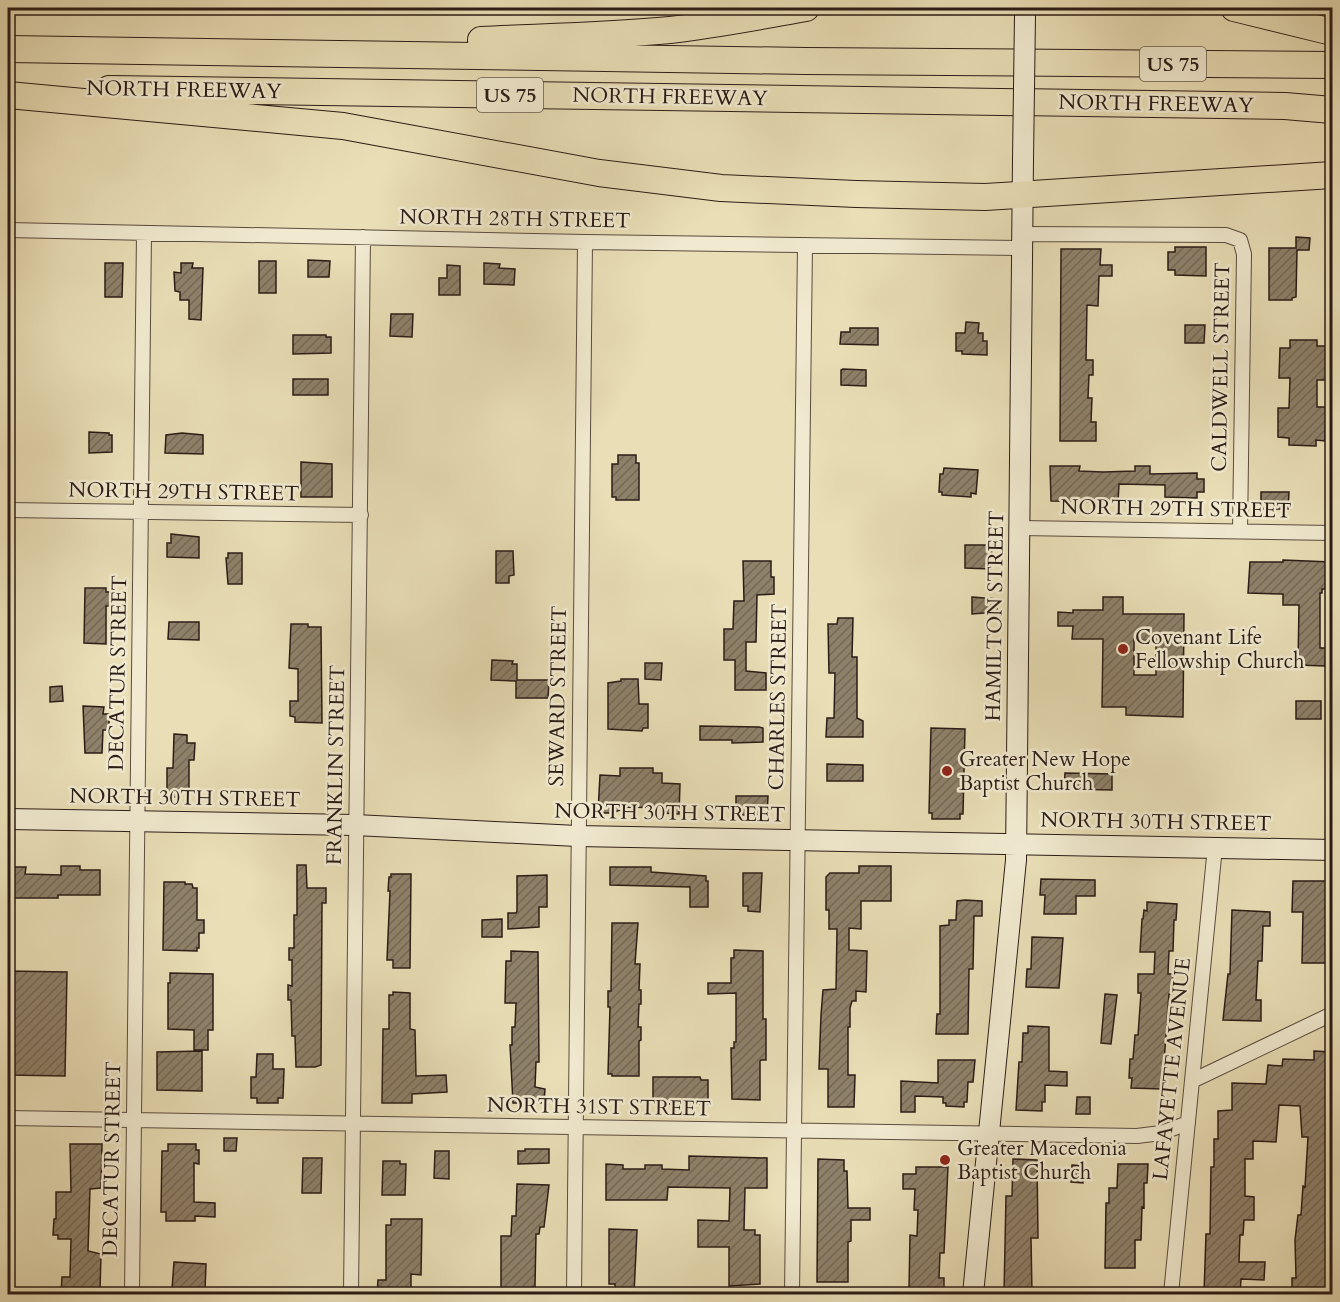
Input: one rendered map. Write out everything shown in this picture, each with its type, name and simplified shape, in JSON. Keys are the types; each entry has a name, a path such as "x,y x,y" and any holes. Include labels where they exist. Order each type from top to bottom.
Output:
{"highway":[{"path":"117,51 617,34 702,26 806,8"},
{"path":"1234,8 1332,32"},
{"name":"NORTH FREEWAY","path":"8,49 805,61 1332,65"},
{"name":"NORTH FREEWAY","path":"8,87 1332,108"},
{"path":"8,95 325,123 599,173 698,186 787,192 985,197 1332,176"}],"main road":[{"name":"HAMILTON STREET","path":"973,1294 1017,844 1025,11"},
{"name":"NORTH 30TH STREET","path":"8,819 355,825 577,836 1332,850"}],"street":[{"name":"NORTH 28TH STREET","path":"8,230 805,245 1226,236 1240,240"},
{"name":"DECATUR STREET","path":"132,1294 144,233"},
{"name":"FRANKLIN STREET","path":"351,1294 363,237"},
{"name":"CALDWELL STREET","path":"1240,240 1244,254 1240,531"},
{"name":"SEWARD STREET","path":"574,1294 585,242"},
{"name":"CHARLES STREET","path":"792,1294 805,245"},
{"name":"NORTH 29TH STREET","path":"8,510 361,515"},
{"name":"NORTH 29TH STREET","path":"1020,528 1332,533"},
{"name":"LAFAYETTE AVENUE","path":"1171,1294 1215,847"},
{"path":"1192,1081 1332,1014"},
{"name":"NORTH 31ST STREET","path":"8,1118 1147,1136 1188,1123"}],"building":[{"path":"1296,237 1310,238 1309,250 1297,250 1296,297 1292,300 1269,300 1269,248 1296,248"},
{"path":"1175,247 1206,247 1206,276 1175,275 1175,270 1168,270 1168,252 1175,252"},
{"path":"1061,249 1101,249 1100,265 1112,265 1112,276 1099,276 1098,306 1087,305 1086,360 1093,360 1093,375 1089,375 1088,398 1092,398 1091,422 1096,422 1096,441 1060,441"},
{"path":"308,260 330,261 329,277 308,277"},
{"path":"259,261 276,261 276,293 259,293"},
{"path":"105,263 123,263 122,297 105,297"},
{"path":"181,263 193,263 192,268 203,268 201,320 189,319 189,300 180,300 180,292 175,291 174,272 181,273"},
{"path":"484,263 500,264 499,268 515,269 514,285 484,284"},
{"path":"447,265 460,266 460,295 439,295 439,278 447,278"},
{"path":"391,314 413,314 412,337 390,336"},
{"path":"966,322 979,323 978,333 983,333 983,341 987,341 987,355 962,354 962,351 956,351 956,333 965,333"},
{"path":"1185,325 1205,325 1204,343 1185,343"},
{"path":"850,328 878,328 878,345 840,344 841,332 850,332"},
{"path":"293,335 331,337 331,353 293,354"},
{"path":"1290,340 1317,340 1317,346 1326,346 1326,380 1317,380 1317,407 1326,407 1325,441 1316,440 1316,446 1289,445 1289,438 1278,437 1278,408 1289,408 1290,378 1279,378 1280,348 1290,348"},
{"path":"841,370 866,370 866,386 841,385"},
{"path":"293,379 328,379 328,395 293,395"},
{"path":"89,432 112,435 112,452 89,453"},
{"path":"182,433 203,435 203,454 165,453 166,435"},
{"path":"618,455 636,455 636,463 639,463 639,500 616,500 616,497 612,497 612,464 618,464"},
{"path":"301,462 332,464 332,497 301,497"},
{"path":"1050,466 1080,466 1079,471 1103,472 1135,471 1135,466 1150,466 1150,474 1197,473 1197,479 1204,479 1204,492 1197,492 1197,498 1165,497 1165,485 1119,484 1118,502 1051,501"},
{"path":"944,468 978,470 976,494 971,493 971,497 942,495 942,492 939,492 940,474 943,474"},
{"path":"1261,492 1289,492 1288,509 1261,509"},
{"path":"171,534 199,537 199,558 167,557 167,543 171,543"},
{"path":"965,545 992,545 991,569 965,568"},
{"path":"496,551 513,551 514,575 509,576 509,583 496,583"},
{"path":"228,553 242,553 242,584 228,584 226,558 228,558"},
{"path":"1283,560 1331,562 1332,586 1329,589 1322,589 1320,593 1320,648 1326,648 1325,666 1298,665 1299,605 1283,605 1283,594 1248,593 1250,562 1283,562"},
{"path":"743,561 771,561 771,577 774,577 774,594 757,595 756,642 746,642 746,671 766,673 766,690 735,690 735,660 724,660 724,629 733,629 734,601 744,601"},
{"path":"85,588 106,588 106,592 111,592 110,606 106,606 106,644 84,643"},
{"path":"972,597 997,599 997,612 972,614"},
{"path":"1103,597 1123,597 1123,614 1184,614 1183,717 1126,715 1126,707 1102,707 1103,639 1072,639 1073,626 1058,626 1058,612 1103,610","holes":["1134,640 1156,641 1156,675 1134,675"]},
{"path":"838,618 853,618 852,657 857,657 857,718 863,721 863,737 826,737 827,718 834,718 835,673 829,673 828,624 837,624"},
{"path":"169,622 199,622 199,640 168,639"},
{"path":"291,624 321,627 322,723 295,722 295,717 290,716 290,701 298,701 298,669 289,668"},
{"path":"492,660 513,661 512,664 517,664 517,680 549,680 548,698 516,698 516,681 491,680"},
{"path":"645,663 662,663 661,680 645,679"},
{"path":"621,679 638,679 639,704 648,704 648,728 643,728 642,731 608,729 608,683 621,681"},
{"path":"62,686 63,701 50,702 50,687"},
{"path":"1296,701 1321,701 1321,719 1296,719"},
{"path":"83,706 104,707 103,714 109,714 109,730 103,730 102,753 85,753"},
{"path":"700,726 763,728 763,742 732,743 732,740 700,740"},
{"name":"Greater New Hope Baptist Church","path":"931,728 965,729 963,814 960,814 960,819 932,819 932,813 929,813"},
{"path":"174,734 187,735 187,743 195,743 194,760 189,760 189,789 180,789 180,797 167,797 167,768 173,768"},
{"path":"827,764 863,765 863,781 827,781"},
{"path":"620,768 653,768 653,773 662,773 662,783 680,784 679,814 662,813 661,808 628,807 612,813 598,813 600,775 620,776"},
{"path":"1065,773 1112,774 1112,790 1064,789"},
{"path":"736,796 768,796 767,815 739,815 739,811 736,811"},
{"path":"297,865 306,865 307,888 326,888 326,903 322,903 321,1065 315,1067 296,1067 291,1000 288,1000 288,985 292,986 292,960 289,960 289,948 294,948 294,915 297,915"},
{"path":"61,866 80,866 80,870 100,870 100,895 8,898 8,871 11,867 26,867 25,874 61,875"},
{"path":"859,866 891,866 891,901 861,901 861,929 849,928 849,950 867,951 866,992 856,991 856,1001 852,1001 850,1008 850,1027 848,1027 848,1075 855,1075 854,1107 828,1107 828,1069 819,1069 821,1015 823,990 836,989 837,929 829,929 829,910 826,910 826,877 830,873 859,873"},
{"path":"610,867 651,867 651,872 706,876 708,907 690,907 690,887 610,885"},
{"path":"743,873 762,873 760,912 748,911 748,906 743,906"},
{"path":"391,874 411,874 410,968 393,968 393,960 387,960 390,891 388,891"},
{"path":"547,875 547,907 539,907 539,927 508,929 508,913 517,911 517,876"},
{"path":"1041,879 1095,880 1095,896 1076,896 1076,914 1044,914 1045,895 1040,895"},
{"path":"1293,881 1328,881 1330,963 1302,963 1303,912 1292,912"},
{"path":"164,882 185,882 197,888 197,920 204,920 204,933 199,933 197,951 163,950"},
{"path":"957,901 982,901 982,916 974,916 973,969 969,969 968,1034 936,1034 937,1014 940,1014 940,926 949,925 949,920 956,920"},
{"path":"1147,902 1177,904 1173,951 1169,951 1168,974 1173,974 1173,994 1169,994 1162,1089 1131,1088 1132,1078 1129,1078 1135,1035 1138,1035 1141,993 1138,993 1138,974 1154,974 1155,952 1140,952 1142,919 1144,910 1147,911"},
{"path":"1232,910 1270,912 1270,926 1263,926 1262,961 1258,961 1256,1000 1261,1000 1261,1021 1223,1020 1228,974 1230,974"},
{"path":"502,919 502,937 482,937 482,920"},
{"path":"612,923 638,923 635,964 640,964 639,990 641,990 638,1027 641,1027 639,1076 608,1074 610,1007 608,1007 608,991 611,991"},
{"path":"1032,937 1063,938 1059,988 1026,987 1027,969 1031,969"},
{"path":"734,950 763,951 763,1019 766,1019 766,1060 760,1061 760,1100 732,1099 731,1048 734,1048 734,1042 736,1042 736,993 708,994 708,983 731,983 731,958 734,958"},
{"path":"511,951 538,952 539,1062 536,1062 535,1087 545,1089 544,1102 541,1103 513,1103 510,1045 512,1045 512,1027 515,1027 516,1003 505,1003 506,961 511,961"},
{"path":"8,971 67,972 65,1076 8,1075"},
{"path":"170,973 213,974 213,1030 208,1030 208,1050 194,1050 194,1030 168,1029"},
{"path":"393,992 410,993 410,1029 415,1030 416,1076 446,1075 447,1092 412,1094 412,1103 382,1103 383,1029 389,1029 389,995 393,995"},
{"path":"1105,994 1117,995 1111,1044 1101,1043"},
{"path":"1028,1026 1049,1027 1049,1071 1067,1072 1067,1086 1045,1085 1045,1102 1042,1102 1042,1111 1016,1110 1023,1033 1028,1033"},
{"path":"202,1051 202,1091 157,1090 157,1052"},
{"path":"1314,1051 1332,1052 1332,1174 1326,1293 1292,1292 1292,1278 1296,1278 1295,1240 1298,1215 1301,1215 1303,1186 1305,1187 1308,1137 1302,1137 1300,1106 1279,1105 1276,1142 1253,1141 1253,1159 1245,1159 1245,1196 1254,1197 1254,1220 1244,1220 1243,1235 1240,1235 1239,1262 1265,1262 1264,1280 1241,1279 1240,1294 1204,1294 1206,1234 1210,1234 1211,1167 1214,1167 1214,1139 1218,1139 1218,1111 1232,1110 1232,1083 1266,1084 1268,1065 1282,1066 1283,1059 1314,1060"},
{"path":"257,1054 273,1054 273,1069 284,1069 283,1098 278,1098 278,1103 257,1103 257,1098 251,1098 251,1077 256,1077"},
{"path":"938,1060 975,1060 973,1082 968,1082 967,1102 964,1102 964,1107 946,1106 946,1103 943,1103 943,1097 915,1096 915,1112 901,1112 901,1081 938,1083"},
{"path":"653,1077 700,1077 701,1080 708,1080 708,1104 660,1104 660,1099 653,1099"},
{"path":"1077,1097 1090,1097 1090,1114 1076,1114"},
{"path":"224,1138 237,1138 236,1151 224,1151"},
{"path":"70,1144 102,1144 101,1188 90,1189 88,1251 101,1254 100,1290 97,1294 61,1294 62,1277 70,1277 71,1239 58,1239 58,1235 53,1235 54,1219 56,1219 56,1192 71,1192"},
{"path":"168,1144 196,1144 196,1150 199,1150 199,1164 194,1163 194,1202 215,1203 215,1217 195,1216 195,1221 166,1221 166,1212 161,1212 162,1151 168,1151"},
{"path":"525,1149 549,1149 549,1163 518,1164 518,1151 525,1151"},
{"path":"435,1151 449,1151 449,1179 434,1178"},
{"path":"689,1156 767,1158 767,1188 745,1188 744,1230 755,1230 755,1235 760,1235 760,1284 729,1286 729,1247 698,1247 698,1220 729,1221 730,1188 668,1187 667,1200 606,1200 606,1164 623,1165 623,1169 645,1169 645,1165 662,1165 662,1169 689,1170"},
{"path":"303,1158 322,1158 321,1193 302,1193"},
{"path":"818,1159 844,1160 844,1171 847,1171 848,1208 870,1208 870,1220 851,1220 851,1241 848,1242 848,1282 817,1282"},
{"path":"1013,1159 1037,1160 1038,1238 1031,1238 1032,1294 1004,1294 1006,1196 1012,1196"},
{"path":"383,1161 400,1161 400,1164 406,1164 405,1195 382,1195"},
{"path":"1118,1164 1148,1164 1147,1183 1144,1183 1141,1240 1135,1240 1135,1268 1105,1268 1106,1203 1109,1203 1109,1188 1117,1188"},
{"path":"1072,1165 1084,1166 1083,1183 1071,1182"},
{"path":"916,1167 948,1167 944,1253 940,1253 939,1278 944,1278 944,1290 909,1289 910,1235 917,1236 918,1210 914,1210 915,1189 903,1189 903,1174 916,1174"},
{"path":"517,1184 549,1185 544,1227 540,1227 539,1234 536,1234 535,1287 532,1287 532,1294 501,1294 501,1236 511,1236 512,1216 516,1216"},
{"path":"391,1219 422,1219 421,1275 411,1274 411,1291 406,1291 406,1294 377,1294 378,1280 386,1280 386,1225 391,1225"},
{"path":"609,1229 637,1230 634,1294 615,1294 615,1284 609,1284"},
{"path":"174,1262 206,1264 205,1291 172,1289"}],"place":[{"name":"Covenant Life Fellowship Church","path":"1123,649"},
{"name":"Greater New Hope Baptist Church","path":"947,771"},
{"name":"Greater Macedonia Baptist Church","path":"945,1160"}]}
